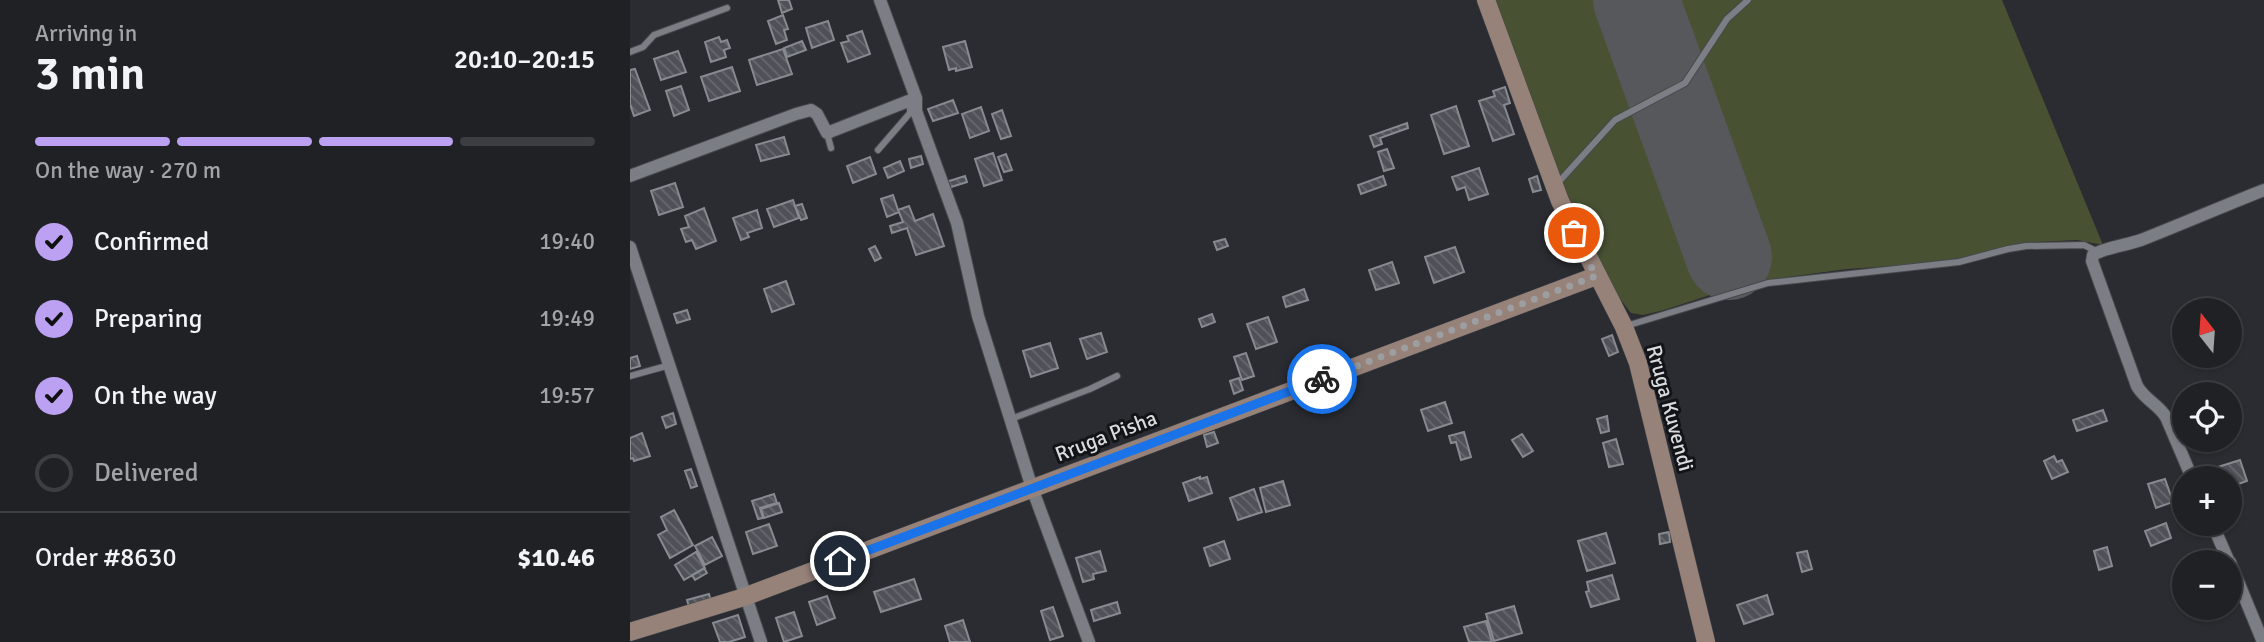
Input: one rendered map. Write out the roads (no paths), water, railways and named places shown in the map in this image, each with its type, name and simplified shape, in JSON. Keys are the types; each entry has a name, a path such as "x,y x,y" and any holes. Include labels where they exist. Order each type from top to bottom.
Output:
{"street":[{"path":"880,0 916,111 957,223 978,316 1032,488 1089,642"},
{"name":"Rruga Kuvendi","path":"1486,0 1554,187 1596,276 1624,327 1638,363 1706,642"},
{"path":"630,176 720,144 769,122 811,110 817,114 827,133 912,99"},
{"path":"2187,466 2166,417 2142,395 2137,386 2092,261 2098,252 2140,240 2264,190"},
{"path":"631,250 761,642"},
{"name":"Rruga Pisha","path":"630,632 744,597 1596,276"},
{"path":"2242,593 2263,642"}],"lane":[{"path":"1554,187 1615,120 1685,83 1727,19 1748,0"},
{"path":"630,52 643,47 654,35 727,8"},
{"path":"878,150 910,113 912,99"},
{"path":"827,133 831,148"},
{"path":"1624,327 1768,283 1959,262 2026,246 2084,245 2098,252"},
{"path":"630,376 670,365"},
{"path":"1011,419 1117,376"}]}
